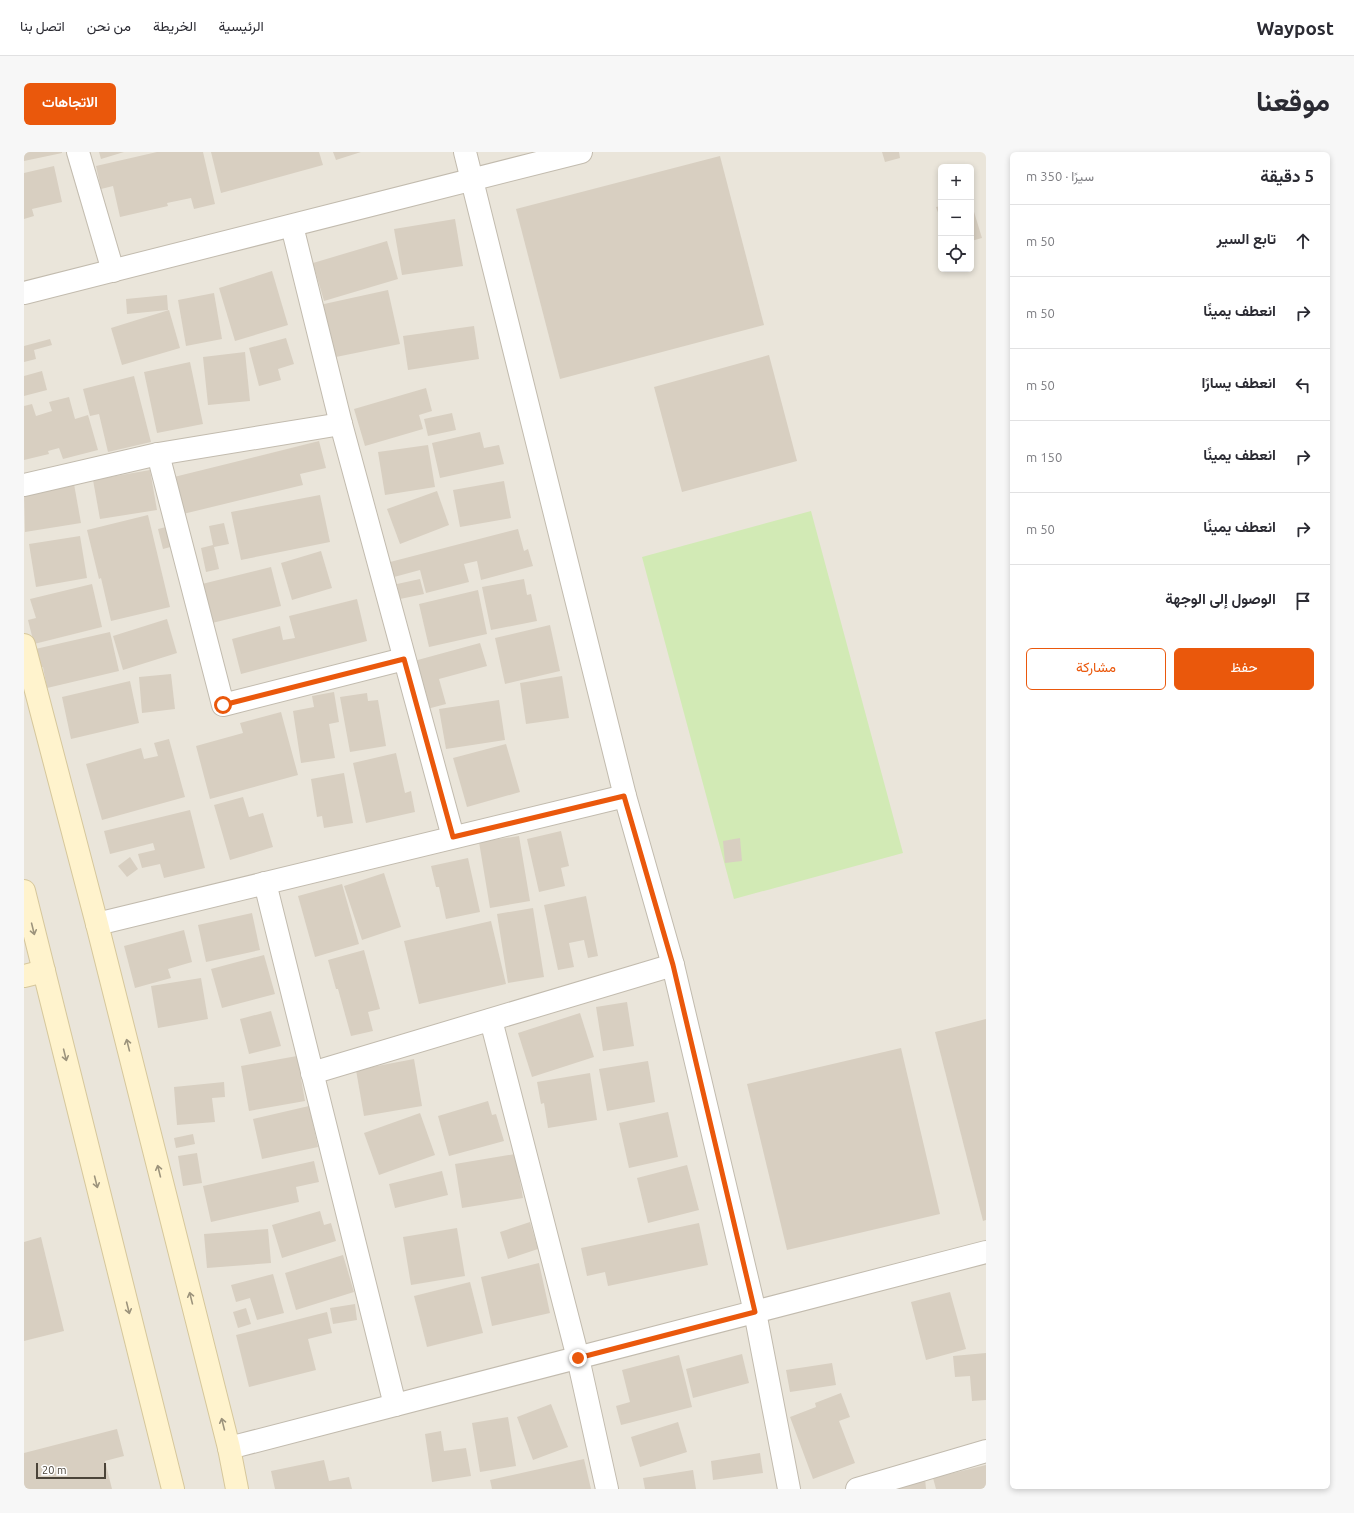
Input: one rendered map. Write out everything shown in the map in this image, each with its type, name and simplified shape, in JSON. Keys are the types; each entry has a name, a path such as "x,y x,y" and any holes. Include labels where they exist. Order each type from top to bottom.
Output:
{"street":[{"path":"78,152 113,271"},
{"path":"465,152 624,796 673,965 755,1312 790,1489"},
{"path":"24,293 581,152"},
{"path":"292,226 341,424 453,837"},
{"path":"24,485 158,454 341,424"},
{"path":"158,454 223,705 404,659"},
{"path":"24,645 97,924 229,1448 237,1489"},
{"path":"97,924 624,796"},
{"path":"265,883 395,1405"},
{"path":"24,891 34,974 173,1489"},
{"path":"312,1072 673,965"},
{"path":"490,1020 578,1358 607,1489"},
{"path":"229,1448 986,1252"},
{"path":"857,1489 986,1451"}],"shaded area":[{"path":"24,152 986,152 986,1489 24,1489"}],"green space":[{"path":"811,511 903,853 734,899 642,557"}],"building":[{"path":"24,152 62,152 62,153 24,161"},
{"path":"99,152 124,152 101,159"},
{"path":"157,152 203,152 215,204 194,209 191,198 167,203 168,206 120,217 113,186 101,189 96,166"},
{"path":"211,152 319,152 323,165 221,193"},
{"path":"333,152 361,152 336,160"},
{"path":"882,152 899,152 900,158 885,162"},
{"path":"720,156 764,325 560,379 516,209"},
{"path":"54,166 62,202 32,209 34,216 24,219 24,173"},
{"path":"974,212 982,238 974,240"},
{"path":"455,219 463,266 402,275 394,229"},
{"path":"387,241 398,279 324,301 313,263"},
{"path":"272,271 288,325 235,341 219,288"},
{"path":"388,290 400,344 326,359 315,306"},
{"path":"214,293 222,339 186,346 178,300"},
{"path":"167,295 168,310 127,314 126,299"},
{"path":"169,310 180,348 122,365 111,328"},
{"path":"474,326 479,359 408,370 403,336"},
{"path":"286,338 294,364 278,369 281,380 259,386 249,348"},
{"path":"50,339 52,345 34,350 36,359 24,362 24,346"},
{"path":"245,352 250,401 208,405 203,357"},
{"path":"769,355 797,461 682,492 654,387"},
{"path":"190,362 203,424 157,433 144,372"},
{"path":"42,371 47,390 24,396 24,376"},
{"path":"134,376 151,442 108,452 99,414 90,416 83,389"},
{"path":"426,388 432,411 419,415 423,429 365,446 354,409"},
{"path":"69,397 75,419 88,415 98,450 63,459 59,448 48,451 49,454 24,460 24,406 32,404 36,416 52,411 49,402"},
{"path":"452,413 456,430 428,436 424,419"},
{"path":"480,432 484,448 499,445 504,464 440,478 432,443"},
{"path":"319,441 326,468 300,474 303,485 183,514 174,477"},
{"path":"428,445 435,487 385,495 378,452"},
{"path":"150,470 157,510 100,519 93,480"},
{"path":"504,481 511,518 460,527 453,490"},
{"path":"74,484 81,523 25,532 24,492"},
{"path":"437,491 449,525 400,544 387,509"},
{"path":"320,495 330,542 241,560 231,512"},
{"path":"148,515 170,607 111,621 101,578 99,579 87,530"},
{"path":"224,523 229,544 214,547 219,569 206,572 201,548 213,545 209,526"},
{"path":"170,526 174,546 163,549 158,529"},
{"path":"518,529 524,551 528,549 533,566 481,580 477,561 464,564 469,582 426,593 420,570 394,577 390,562"},
{"path":"80,536 87,578 36,587 29,544"},
{"path":"321,551 332,588 292,600 281,563"},
{"path":"271,567 281,606 212,623 202,584"},
{"path":"420,579 424,594 400,599 397,584"},
{"path":"524,579 527,595 531,594 537,621 491,630 482,587"},
{"path":"92,584 102,627 34,644 28,620 36,618 30,599"},
{"path":"478,590 487,634 429,647 419,604"},
{"path":"357,599 367,641 241,674 232,639 280,626 283,640 295,638 289,616"},
{"path":"167,619 177,653 123,670 113,636"},
{"path":"550,625 560,671 505,684 495,638"},
{"path":"110,632 119,671 47,688 43,667 35,668 31,650"},
{"path":"480,643 487,666 439,679 446,704 427,709 414,661"},
{"path":"171,674 175,709 142,713 139,677"},
{"path":"562,676 569,718 526,724 520,683"},
{"path":"130,681 139,723 71,739 62,697"},
{"path":"334,692 339,722 329,724 335,758 301,763 293,711 314,707 312,696"},
{"path":"367,693 368,701 378,700 386,746 350,752 340,697"},
{"path":"499,700 505,740 446,749 439,709"},
{"path":"281,712 298,775 210,799 196,746 243,733 240,723"},
{"path":"169,739 185,797 102,820 86,764 141,748 144,759 158,756 154,743"},
{"path":"506,744 520,792 467,807 453,758"},
{"path":"396,753 405,793 411,791 415,812 366,823 353,763"},
{"path":"344,773 353,823 324,828 322,816 317,817 311,779"},
{"path":"243,797 249,817 263,813 273,847 230,860 214,805"},
{"path":"190,810 205,868 164,878 160,864 142,868 138,854 155,850 153,843 110,854 104,831"},
{"path":"561,831 569,866 561,868 565,886 539,892 527,839"},
{"path":"519,836 530,901 490,908 479,842"},
{"path":"740,838 742,861 725,863 723,841"},
{"path":"130,857 138,869 127,877 118,866"},
{"path":"468,858 480,912 446,919 439,887 436,887 431,866"},
{"path":"384,873 401,927 362,940 344,886"},
{"path":"342,884 359,944 315,957 298,896"},
{"path":"586,896 598,956 588,958 584,940 569,943 574,967 558,970 544,905"},
{"path":"533,908 544,977 508,983 497,914"},
{"path":"252,913 260,950 206,962 198,925"},
{"path":"491,921 506,984 419,1004 404,941"},
{"path":"184,930 192,962 168,969 171,978 135,988 124,946"},
{"path":"364,950 380,1009 368,1012 373,1031 351,1036 328,960"},
{"path":"264,955 275,994 222,1008 211,969"},
{"path":"201,978 208,1019 158,1028 151,986"},
{"path":"627,1002 634,1046 603,1051 596,1007"},
{"path":"271,1011 281,1046 249,1054 240,1019"},
{"path":"580,1013 594,1057 532,1077 518,1033"},
{"path":"986,1019 986,1220 983,1221 935,1032"},
{"path":"901,1048 940,1214 787,1250 747,1084"},
{"path":"297,1056 305,1101 249,1111 241,1066"},
{"path":"414,1059 422,1106 364,1116 356,1070"},
{"path":"648,1061 655,1102 607,1111 599,1069"},
{"path":"590,1073 597,1120 548,1128 544,1103 541,1104 537,1082"},
{"path":"224,1082 225,1097 212,1098 215,1122 177,1125 174,1087"},
{"path":"488,1101 492,1115 496,1114 504,1141 449,1156 438,1116"},
{"path":"309,1106 318,1147 262,1159 253,1119"},
{"path":"668,1112 678,1157 629,1168 619,1123"},
{"path":"420,1113 435,1155 379,1175 364,1133"},
{"path":"193,1134 195,1144 176,1148 174,1138"},
{"path":"197,1153 202,1183 183,1186 178,1156"},
{"path":"515,1154 523,1198 462,1208 455,1164"},
{"path":"314,1161 319,1182 296,1187 299,1202 211,1222 203,1186"},
{"path":"687,1165 699,1210 648,1223 637,1178"},
{"path":"442,1171 448,1195 395,1208 389,1184"},
{"path":"320,1211 324,1225 331,1223 336,1241 282,1258 272,1225"},
{"path":"530,1222 538,1249 508,1259 500,1232"},
{"path":"699,1223 708,1265 608,1286 605,1272 587,1276 581,1248"},
{"path":"457,1228 465,1276 411,1285 403,1237"},
{"path":"268,1229 271,1263 207,1268 204,1234"},
{"path":"41,1237 64,1331 24,1341 24,1242"},
{"path":"343,1255 354,1292 296,1310 285,1273"},
{"path":"539,1263 550,1313 492,1326 481,1277"},
{"path":"273,1274 284,1313 257,1320 250,1298 236,1302 231,1285"},
{"path":"470,1282 483,1333 427,1347 414,1296"},
{"path":"950,1292 966,1349 926,1360 911,1302"},
{"path":"355,1304 357,1320 333,1324 330,1308"},
{"path":"246,1308 251,1324 238,1328 233,1312"},
{"path":"327,1312 332,1333 308,1339 316,1370 249,1387 236,1335"},
{"path":"986,1353 986,1400 972,1401 970,1376 955,1377 953,1356"},
{"path":"742,1354 749,1383 693,1398 686,1369"},
{"path":"679,1355 692,1407 621,1425 616,1406 630,1402 622,1370"},
{"path":"832,1363 836,1385 790,1392 786,1370"},
{"path":"841,1393 850,1417 839,1421 855,1463 813,1479 790,1417 816,1407 815,1403"},
{"path":"551,1404 568,1447 533,1460 517,1417"},
{"path":"508,1417 516,1466 480,1472 472,1423"},
{"path":"678,1422 687,1452 640,1467 631,1437"},
{"path":"117,1429 124,1456 105,1461 112,1489 24,1489 24,1453"},
{"path":"441,1431 444,1451 466,1448 471,1476 432,1482 425,1434"},
{"path":"760,1453 763,1473 713,1480 711,1461"},
{"path":"584,1459 591,1489 492,1489 490,1480"},
{"path":"324,1460 329,1481 349,1477 352,1489 275,1489 271,1471"},
{"path":"986,1465 986,1489 936,1489 933,1478"},
{"path":"693,1470 696,1489 645,1489 643,1478"},
{"path":"925,1478 926,1489 882,1489"}],"route":[{"path":"223,705 404,659 453,837 624,796 673,965 755,1312 578,1358"}]}
